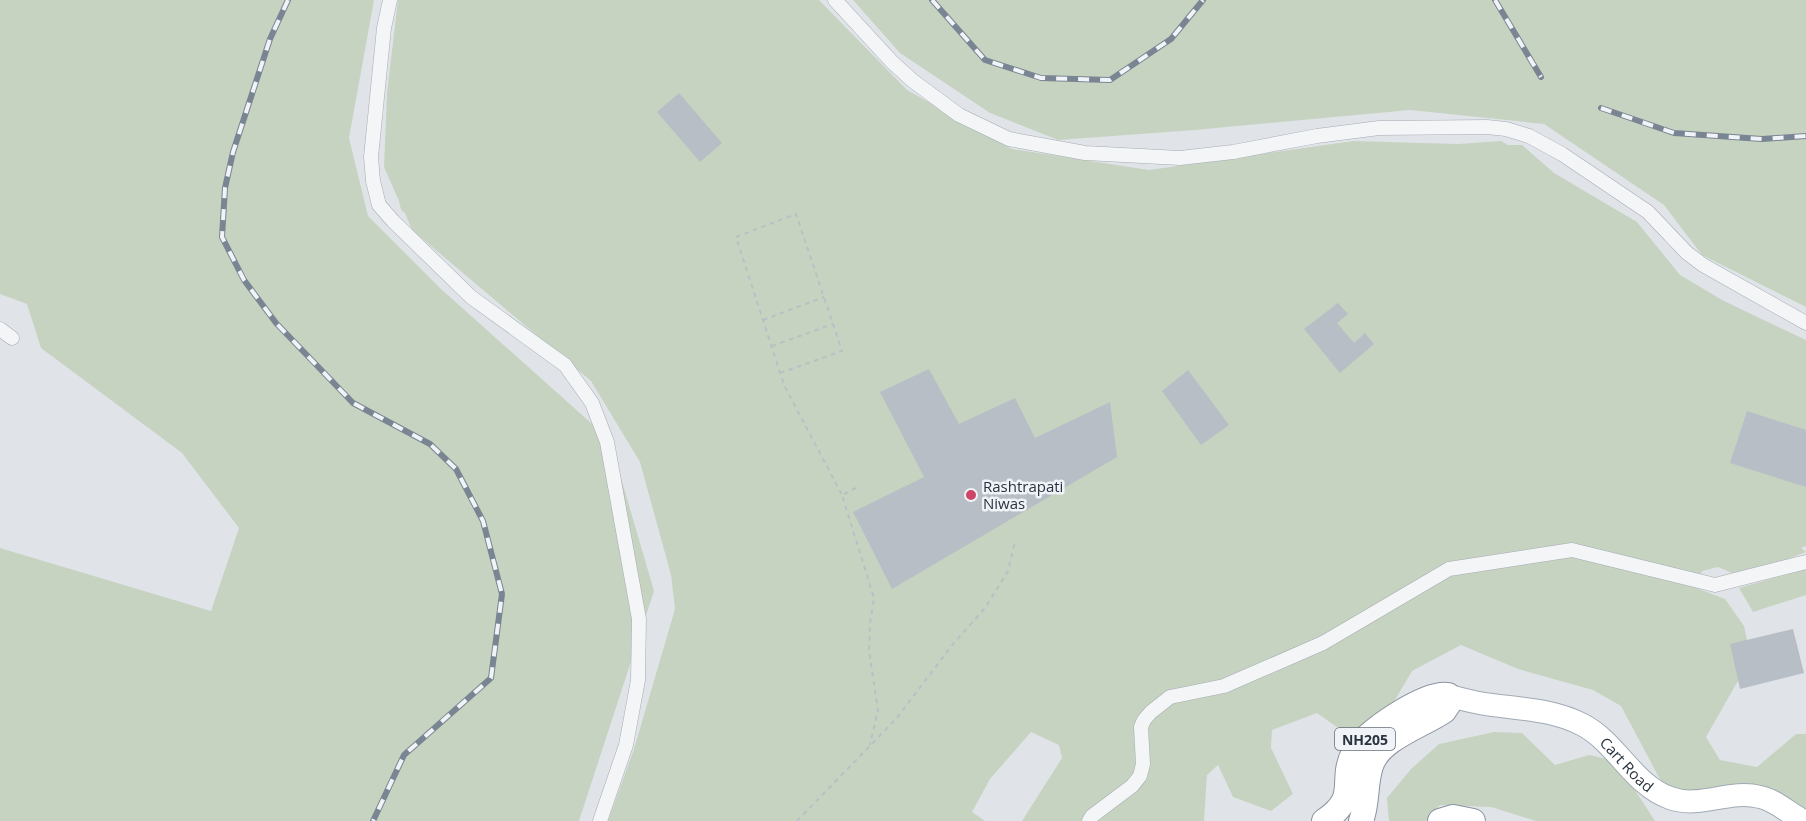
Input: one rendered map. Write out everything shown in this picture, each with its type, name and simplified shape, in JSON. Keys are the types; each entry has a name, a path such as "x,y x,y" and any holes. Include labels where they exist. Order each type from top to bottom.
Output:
{"highway":[{"name":"NH205","path":"1323,821 1338,812 1346,798 1349,762 1357,745 1406,708 1443,694 1450,696 1449,705 1444,711 1386,744 1376,756 1370,767 1361,821"},
{"path":"1440,821 1453,817 1473,821"}],"main road":[{"name":"Cart Road","path":"1450,696 1485,704 1559,715 1583,725 1601,737 1645,784 1669,798 1695,802 1742,795 1761,797 1804,821"}],"street":[{"path":"390,0 384,28 371,157 373,182 380,205 393,221 471,297 565,365 592,403 607,442 639,619 638,680 626,745 600,821"},
{"path":"835,0 892,63 914,81 959,116 1009,139 1085,153 1180,158 1233,152 1317,136 1379,128 1487,127 1506,129 1529,136 1562,154 1641,207 1687,253 1703,265 1806,323"},
{"path":"0,329 12,338"},
{"path":"1089,821 1092,816 1132,786 1140,776 1143,764 1141,727 1151,712 1170,697 1224,686 1323,643 1449,569 1572,550 1716,585 1806,562"}],"path":[{"path":"780,373 842,351 796,214 736,237 772,346 780,373 784,385 842,495 874,598 869,651 878,710 870,745"},
{"path":"763,320 824,297"},
{"path":"772,346 833,324"},
{"path":"842,495 856,488"},
{"path":"797,821 896,719 953,644 985,608 1008,571 1015,542"}],"green space":[{"path":"0,0 374,0 349,138 368,216 441,289 610,440 654,591 579,821 0,821 0,548 211,611 239,528 182,453 41,348 27,304 0,294"},
{"path":"398,0 819,0 907,90 1012,149 1149,170 1353,141 1458,144 1501,141 1508,145 1522,145 1554,173 1637,222 1680,275 1724,301 1806,340 1806,546 1801,548 1806,552 1780,562 1732,573 1718,567 1702,571 1696,588 1725,599 1744,626 1751,658 1706,737 1720,760 1757,767 1796,734 1806,734 1806,818 1783,799 1683,792 1663,785 1621,706 1593,690 1518,669 1461,645 1412,671 1378,729 1351,737 1317,713 1272,730 1271,748 1293,794 1271,811 1233,797 1218,765 1207,775 1204,821 1022,821 1062,758 1059,745 1031,732 990,779 972,812 985,821 608,821 634,749 675,609 671,575 640,462 591,381 412,230 405,213 401,210 384,167 387,93"},
{"path":"853,0 1806,0 1806,307 1702,255 1664,205 1544,124 1410,110 1058,140 990,113 900,53"},
{"path":"1806,569 1806,595 1753,612 1739,588"},
{"path":"1494,732 1522,733 1555,765 1589,755 1616,761 1655,821 1536,821 1491,807 1440,805 1426,821 1389,821 1387,798 1411,769 1439,744"}],"building":[{"path":"679,93 722,143 700,162 657,112"},
{"path":"1338,303 1348,314 1337,323 1354,343 1365,333 1374,344 1340,373 1304,329"},
{"name":"Rashtrapati Niwas","path":"929,369 959,424 1015,398 1035,438 1110,402 1117,457 892,589 853,512 924,477 880,392"},
{"path":"1188,370 1229,425 1201,445 1162,391"},
{"path":"1747,411 1806,430 1806,487 1730,463"},
{"path":"1793,629 1804,673 1740,689 1730,644"}],"railway":[{"path":"288,0 270,39 233,152 225,188 222,237 244,280 276,323 353,403 430,444 456,469 483,521 502,594 491,678 404,755 373,821"},
{"path":"932,0 985,60 1041,78 1110,80 1171,39 1203,0"},
{"path":"1495,0 1541,77"},
{"path":"1601,108 1674,133 1762,139 1806,136"}],"place":[{"name":"Rashtrapati Niwas","path":"971,495"}]}
